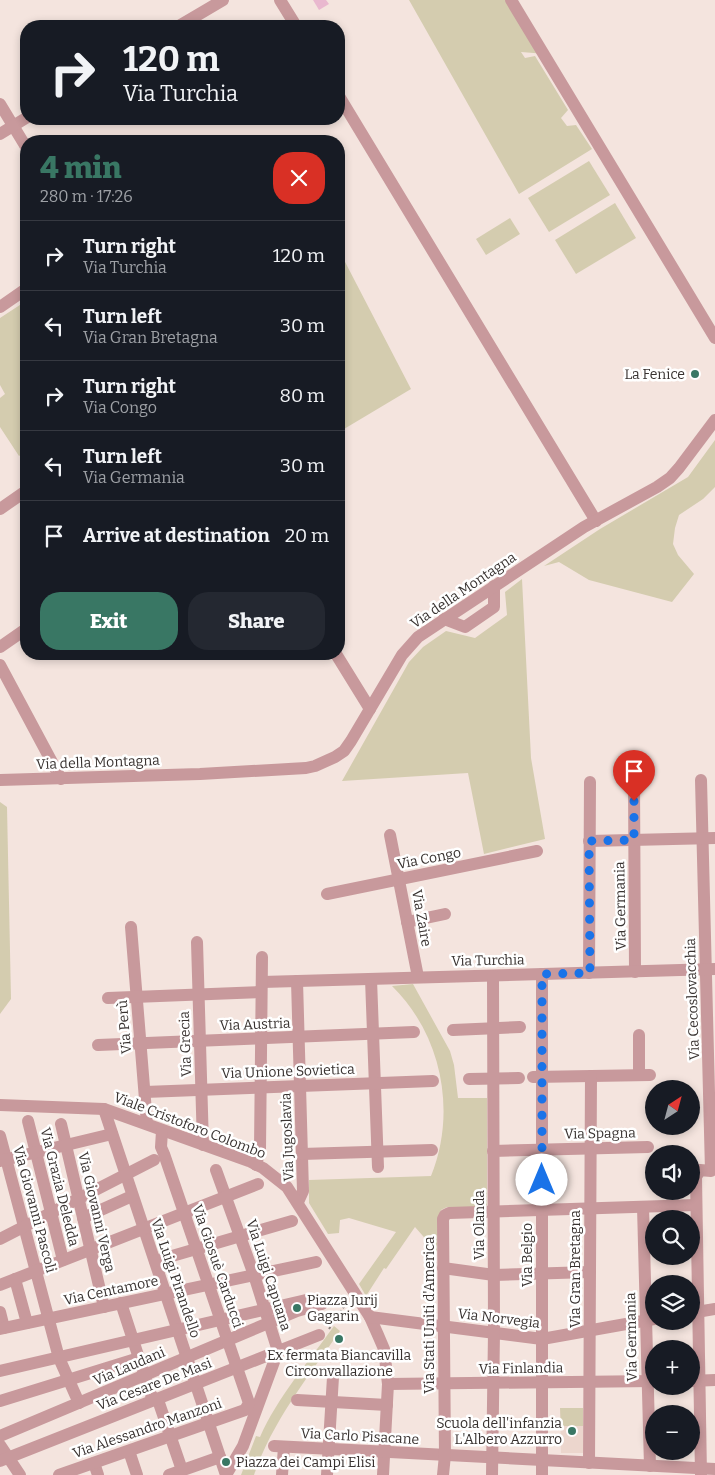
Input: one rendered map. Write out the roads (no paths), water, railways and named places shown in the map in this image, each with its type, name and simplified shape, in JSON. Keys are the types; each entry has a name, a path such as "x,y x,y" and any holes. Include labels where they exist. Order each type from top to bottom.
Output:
{"street":[{"path":"189,20 223,0"},
{"path":"280,0 292,20"},
{"path":"511,0 715,338"},
{"path":"0,104 20,136"},
{"path":"345,106 596,521"},
{"path":"0,134 20,122"},
{"path":"0,306 20,293"},
{"name":"Via della Montagna","path":"0,780 200,774 315,766 335,758 344,751 402,655 418,637 596,521 670,478 715,420"},
{"path":"0,509 20,495"},
{"path":"444,619 465,627 494,607 494,586"},
{"path":"0,647 20,633"},
{"path":"340,660 370,709"},
{"path":"0,665 61,779"},
{"name":"Via Cecoslovacchia","path":"695,1275 696,1177 700,1170 713,1171 709,838 701,780"},
{"name":"Via Germania","path":"634,781 635,972"},
{"path":"590,782 590,973"},
{"name":"Via Zaire","path":"390,835 418,977"},
{"path":"589,841 709,838"},
{"name":"Via Congo","path":"327,894 537,851"},
{"path":"406,922 445,914"},
{"name":"Via Perù","path":"131,927 147,1124"},
{"name":"Via Grecia","path":"197,942 203,1145"},
{"path":"256,1165 260,1149 262,957"},
{"name":"Via Turchia","path":"108,998 198,994 297,981 710,970"},
{"name":"Via Belgio","path":"542,974 537,1077 542,1149 542,1475"},
{"name":"Via Olanda","path":"492,1475 494,1383 493,976"},
{"path":"371,979 378,1167"},
{"name":"Via Jugoslavia","path":"297,981 303,1191 298,1202"},
{"path":"453,1030 520,1027"},
{"name":"Via Austria","path":"98,1046 414,1032"},
{"path":"537,1077 645,1075 639,1034"},
{"name":"Via Gran Bretagna","path":"589,1463 591,1076"},
{"path":"469,1079 520,1078"},
{"name":"Via Unione Sovietica","path":"145,1092 433,1081"},
{"name":"Viale Cristoforo Colombo","path":"0,1104 104,1109 256,1165 276,1177 287,1187 370,1317 384,1349 388,1384 383,1475"},
{"name":"Via Luigi Pirandello","path":"104,1109 226,1475"},
{"name":"Via Grazia Deledda","path":"28,1121 62,1260"},
{"name":"Via Giovanni Verga","path":"61,1124 104,1307"},
{"name":"Via Giosuè Carducci","path":"162,1131 161,1147 249,1403 245,1410"},
{"path":"3,1161 112,1134"},
{"name":"Via Giovanni Pascoli","path":"0,1136 3,1161 24,1226 58,1358 79,1403"},
{"name":"Via Spagna","path":"493,1151 645,1147"},
{"path":"302,1154 432,1150"},
{"path":"0,1239 154,1160"},
{"name":"Via Luigi Capuana","path":"216,1170 254,1274 278,1351 242,1446 226,1475"},
{"path":"0,1285 258,1184"},
{"path":"83,1218 132,1196"},
{"path":"494,1212 696,1205"},
{"name":"Via Germania","path":"643,1207 647,1275"},
{"name":"Via Stati Uniti d'America","path":"443,1475 445,1455 443,1218 445,1215 494,1212"},
{"path":"155,1261 292,1221"},
{"name":"Via Centamore","path":"2,1329 316,1262"},
{"path":"443,1268 494,1275 590,1272"},
{"path":"15,1279 27,1323"},
{"name":"Via Laudani","path":"0,1436 228,1342 297,1311 322,1304 306,1300 266,1310"},
{"path":"121,1303 145,1376 152,1395 159,1403 182,1470"},
{"path":"700,1311 715,1309"},
{"path":"0,1371 266,1310"},
{"path":"0,1312 2,1329"},
{"name":"Via Norvegia","path":"370,1317 542,1339 645,1321"},
{"name":"Via Cesare De Masi","path":"4,1459 322,1334"},
{"path":"0,1401 139,1358"},
{"path":"327,1475 333,1377"},
{"path":"700,1381 715,1380"},
{"name":"Via Finlandia","path":"388,1384 645,1381"},
{"name":"Via Germania","path":"650,1466 651,1395"},
{"name":"Via Cecoslovacchia","path":"696,1395 701,1472"},
{"path":"297,1400 387,1405"},
{"name":"Via Alessandro Manzoni","path":"59,1475 96,1469 129,1450 245,1410"},
{"path":"0,1445 4,1459 20,1475"},
{"name":"Via Carlo Pisacane","path":"282,1475 279,1446 589,1463 616,1470 650,1466 701,1472 715,1469"},
{"path":"129,1450 137,1475"},
{"path":"169,1475 220,1457"}],"place":[{"name":"La Fenice","path":"695,374"},
{"name":"Piazza Jurij Gagarin","path":"297,1308"},
{"name":"Ex fermata Biancavilla Circonvallazione","path":"339,1339"},
{"name":"Scuola dell'infanzia L'Albero Azzurro","path":"572,1431"},
{"name":"Piazza dei Campi Elisi","path":"226,1462"}]}
